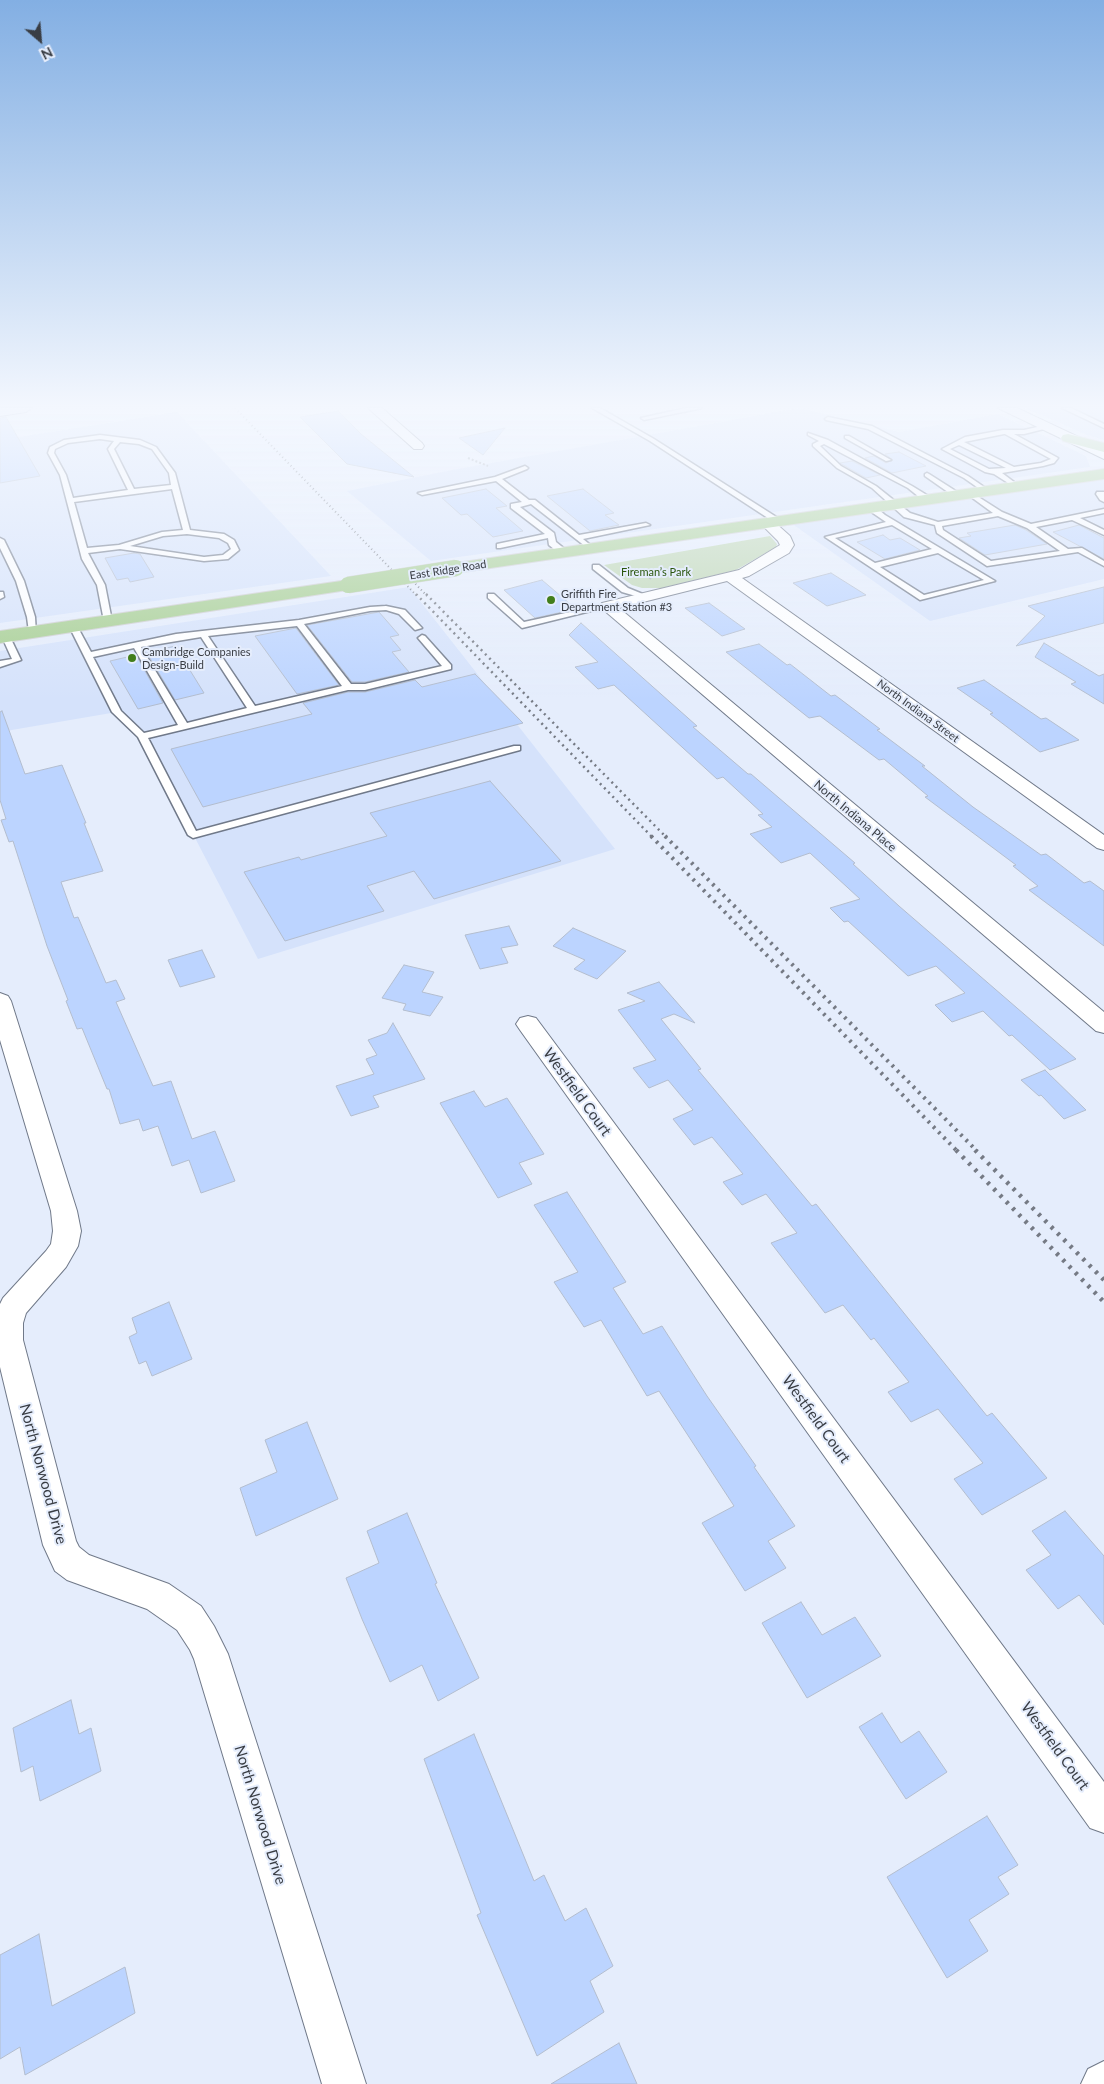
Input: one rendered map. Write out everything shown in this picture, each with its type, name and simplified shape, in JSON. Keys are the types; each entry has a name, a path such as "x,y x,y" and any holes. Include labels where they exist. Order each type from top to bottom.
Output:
{"main road":[{"name":"East Ridge Road","path":"3,637 880,505"}],"street":[{"path":"607,606 744,573 784,550 787,542 771,521"},
{"name":"North Indiana Street","path":"731,577 1095,828 1104,844"},
{"name":"North Indiana Place","path":"607,606 1104,1025"},
{"name":"North Norwood Drive","path":"0,1001 64,1211 67,1231 64,1246 56,1258 13,1306 8,1323 8,1340 60,1545 67,1559 79,1568 157,1596 178,1609 189,1618 202,1638 212,1663 344,2084"},
{"name":"Westfield Court","path":"528,1024 1104,1814"}],"lane":[{"path":"71,505 86,559 101,585 108,621"},
{"path":"181,505 188,532"},
{"path":"517,505 514,506 551,535 552,543 563,552"},
{"path":"536,505 590,548"},
{"path":"748,505 771,521"},
{"path":"896,505 907,515 938,524 1000,514"},
{"path":"984,505 1030,526 1067,552"},
{"path":"870,507 893,523 991,581 922,598 829,537 893,523"},
{"path":"1030,526 1104,511"},
{"path":"1073,517 1104,533"},
{"path":"938,524 940,531 990,564 1079,550 1104,564"},
{"path":"577,538 646,525"},
{"path":"623,529 636,542"},
{"path":"84,551 120,547 162,534 188,532 221,536 231,542 235,550 225,557 204,559 120,547"},
{"path":"500,546 551,535"},
{"path":"0,540 20,581 31,616 33,632"},
{"path":"873,566 939,550"},
{"path":"596,567 625,590 646,597"},
{"path":"491,596 522,625 607,606"},
{"path":"88,655 203,634 299,623 370,609 386,608 402,612 418,628"},
{"path":"299,623 348,687"},
{"path":"73,626 117,712 142,736 192,835 517,748"},
{"path":"203,634 253,710"},
{"path":"0,664 16,660 3,637"},
{"path":"142,736 348,687 365,687 448,667 422,638"},
{"path":"136,645 184,726"}],"path":[{"path":"655,582 647,576 672,571"}],"shaded area":[{"path":"0,505 265,505 331,576 0,623"},
{"path":"364,505 822,505 431,561"},
{"path":"899,505 1104,505 1104,579 930,621 788,521"},
{"path":"409,587 615,849 258,959 142,736 117,712 0,732 0,651"}],"green space":[{"name":"Fireman’s Park","path":"770,536 777,544 776,547 736,570 662,588 642,588 632,585 604,565"}],"building":[{"path":"450,505 506,505 496,508 523,531 493,537 467,514 461,515"},
{"path":"558,505 604,505 614,513 605,515 619,525 590,531"},
{"path":"1015,525 1047,544 985,555 959,538 971,536 967,533"},
{"path":"1079,525 1104,538 1104,559 1053,532"},
{"path":"883,535 890,540 900,538 920,550 885,559 857,542"},
{"path":"134,553 140,554 154,577 130,582 128,578 117,580 105,558"},
{"path":"831,573 866,595 827,606 793,583"},
{"name":"Griffith Fire Department Station #3","path":"542,580 576,609 535,618 504,590"},
{"path":"1104,587 1104,623 1016,646 1045,616 1028,606"},
{"path":"709,603 745,629 722,636 685,608"},
{"path":"379,612 399,635 390,637 401,650 392,652 409,672 365,682 352,682 307,625"},
{"path":"581,623 697,726 693,727 855,863 853,864 899,906 1076,1059 1050,1070 1012,1035 1009,1036 983,1011 952,1022 935,1005 965,993 936,966 908,976 848,921 844,922 830,908 860,899 810,853 781,863 750,834 772,827 758,815 763,814 723,777 717,779 614,685 598,689 575,667 598,662 569,635"},
{"path":"296,628 339,685 297,694 255,636"},
{"path":"1044,643 1099,676 1104,674 1104,704 1071,684 1076,682 1035,657"},
{"path":"759,644 787,665 790,664 831,696 835,695 880,729 877,730 925,766 922,766 973,807 1041,855 1046,854 1084,883 1090,881 1104,891 1104,946 1029,890 1038,886 1013,866 1016,865 925,797 928,796 884,759 879,760 820,716 809,718 726,652"},
{"path":"175,646 204,693 175,700 147,653"},
{"path":"136,655 163,703 138,709 110,661"},
{"path":"475,674 523,723 203,807 171,749 312,714 303,703 348,692 365,692 415,680 422,687"},
{"path":"984,680 1041,719 1046,718 1079,740 1040,752 990,714 993,713 957,688"},
{"path":"2,711 25,774 62,765 86,823 84,823 103,871 61,882 74,918 78,917 106,983 116,980 125,999 116,1002 153,1086 171,1081 192,1139 215,1131 235,1181 201,1193 189,1160 172,1166 158,1126 143,1131 139,1119 120,1124 109,1089 107,1089 82,1028 77,1029 66,1001 68,1000 47,946 13,841 9,842 1,820 6,819 0,800 0,712"},
{"path":"490,781 561,861 434,899 414,871 367,886 384,911 285,941 244,872 299,857 301,860 387,836 370,813"},
{"path":"509,926 518,945 501,948 508,963 480,969 465,935"},
{"path":"573,928 626,951 597,979 574,969 585,960 553,946"},
{"path":"202,950 215,977 180,987 168,960"},
{"path":"404,965 434,972 422,992 443,997 430,1016 403,1010 406,1004 382,998"},
{"path":"659,982 695,1023 674,1014 661,1019 701,1069 698,1070 812,1206 816,1204 987,1416 992,1413 1047,1478 982,1515 954,1479 983,1463 938,1409 911,1422 888,1392 909,1382 874,1338 871,1340 843,1305 825,1313 771,1243 797,1233 766,1194 742,1205 723,1182 743,1174 712,1137 694,1145 673,1119 693,1110 668,1080 649,1088 633,1068 656,1060 618,1010 645,1001 627,993"},
{"path":"393,1023 425,1079 373,1096 379,1107 351,1116 336,1086 374,1074 366,1059 377,1055 368,1040 387,1033"},
{"path":"1045,1070 1086,1110 1064,1119 1041,1095 1039,1096 1021,1080"},
{"path":"474,1091 485,1107 507,1098 544,1154 519,1163 532,1184 498,1198 440,1103"},
{"path":"567,1192 626,1282 613,1288 643,1334 662,1326 795,1526 768,1541 786,1568 745,1591 702,1523 734,1506 659,1391 647,1396 601,1320 584,1327 554,1282 578,1272 534,1205"},
{"path":"169,1302 192,1359 152,1376 146,1361 139,1364 129,1337 137,1333 132,1318"},
{"path":"307,1422 338,1499 256,1536 240,1488 277,1472 265,1440"},
{"path":"1065,1511 1104,1556 1104,1625 1079,1595 1058,1609 1026,1570 1051,1555 1032,1531"},
{"path":"407,1513 437,1583 435,1584 479,1678 438,1701 422,1665 390,1682 346,1578 379,1563 367,1531"},
{"path":"801,1602 822,1635 855,1617 881,1656 807,1698 762,1623"},
{"path":"71,1700 79,1734 91,1728 101,1771 40,1801 33,1766 21,1772 13,1728"},
{"path":"882,1713 901,1743 919,1731 947,1772 906,1799 859,1727"},
{"path":"474,1734 534,1881 544,1875 565,1921 586,1908 613,1966 590,1981 604,2012 537,2056 477,1915 481,1913 424,1759"},
{"path":"987,1816 1018,1865 998,1877 1009,1894 969,1920 988,1951 947,1978 887,1877"},
{"path":"39,1934 52,2006 125,1967 135,2013 25,2075 20,2047 0,2059 0,1955"},
{"path":"619,2043 637,2084 551,2084"}],"railway":[{"path":"329,505 417,596"},
{"path":"410,578 427,596"},
{"path":"416,594 653,838"},
{"path":"426,594 667,838"},
{"path":"651,836 957,1151"},
{"path":"665,836 977,1151"},
{"path":"956,1150 1104,1302"},
{"path":"975,1150 1104,1280"}],"place":[{"name":"Griffith Fire Department Station #3","path":"551,600"},
{"name":"Cambridge Companies Design-Build","path":"132,658"}]}
